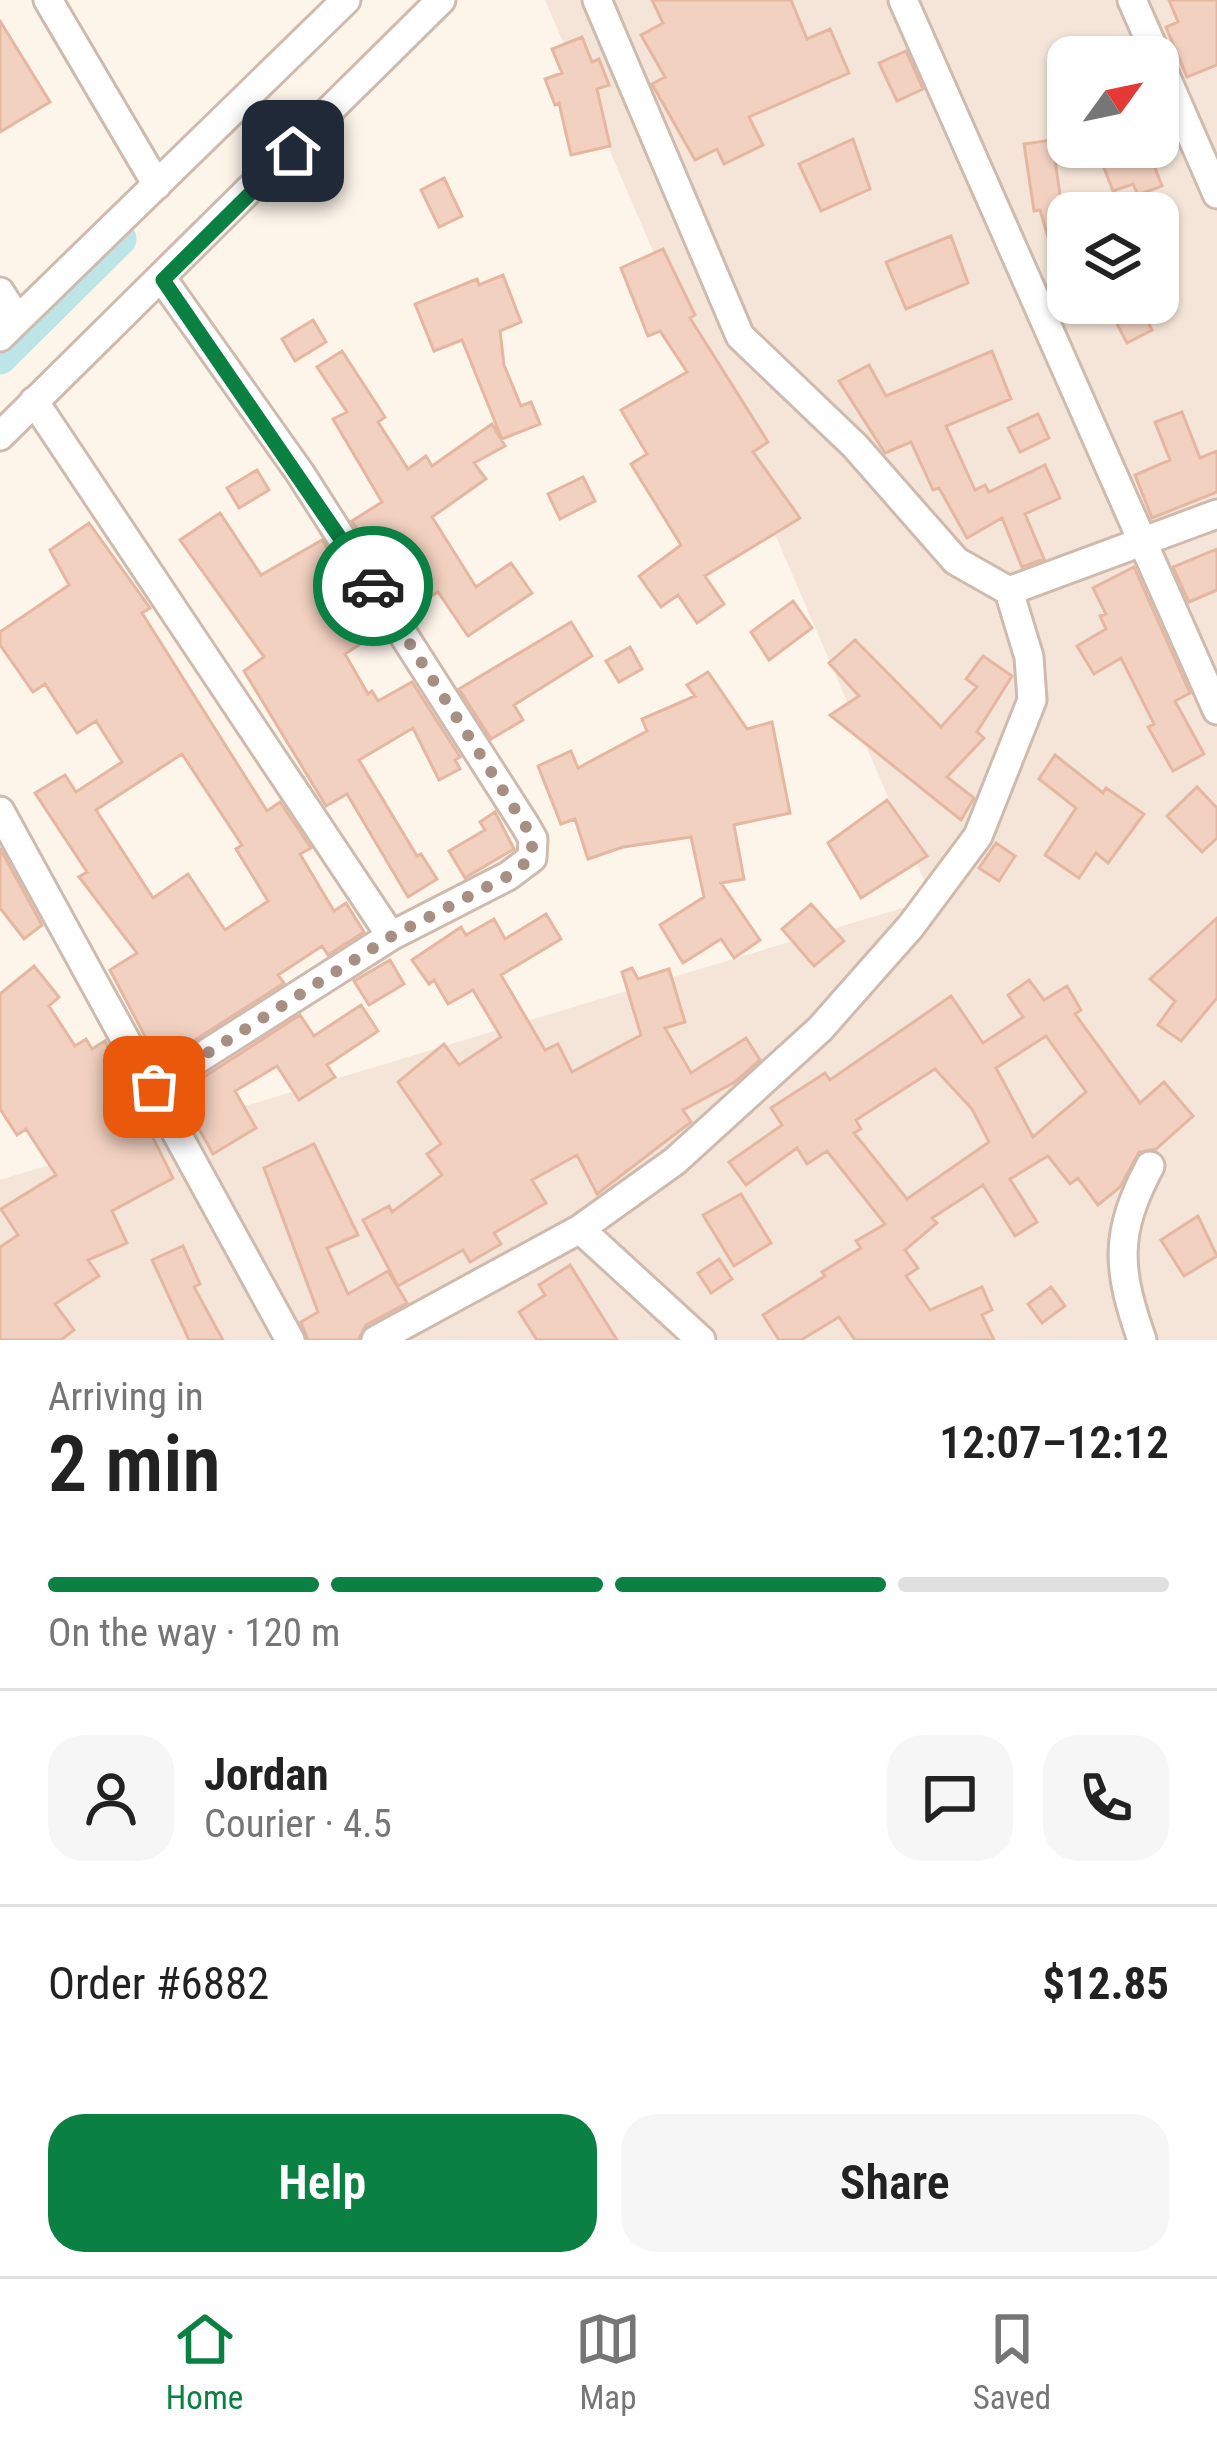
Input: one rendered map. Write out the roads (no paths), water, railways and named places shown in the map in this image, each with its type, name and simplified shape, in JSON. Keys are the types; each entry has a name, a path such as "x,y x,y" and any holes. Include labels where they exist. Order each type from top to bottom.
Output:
{"street":[{"path":"48,0 157,184"},
{"path":"8,328 346,0"},
{"path":"0,436 163,280 441,0"},
{"path":"376,1340 580,1229 736,1111 820,1029 911,926 978,836 1032,700 1030,658 1009,591 956,561 855,446 740,336 597,0"},
{"path":"903,0 1217,710"},
{"path":"1132,0 1148,36"},
{"path":"1179,106 1217,194"},
{"path":"154,1087 392,936 532,858 532,839 300,473 163,280"},
{"path":"0,292 8,328"},
{"path":"34,401 392,936"},
{"path":"1009,591 1217,514"},
{"path":"0,811 290,1340"},
{"path":"1142,1340 1121,1280 1122,1243 1130,1205 1150,1166"},
{"path":"580,1229 701,1340"}],"waterway":[{"path":"0,358 120,239"}]}
